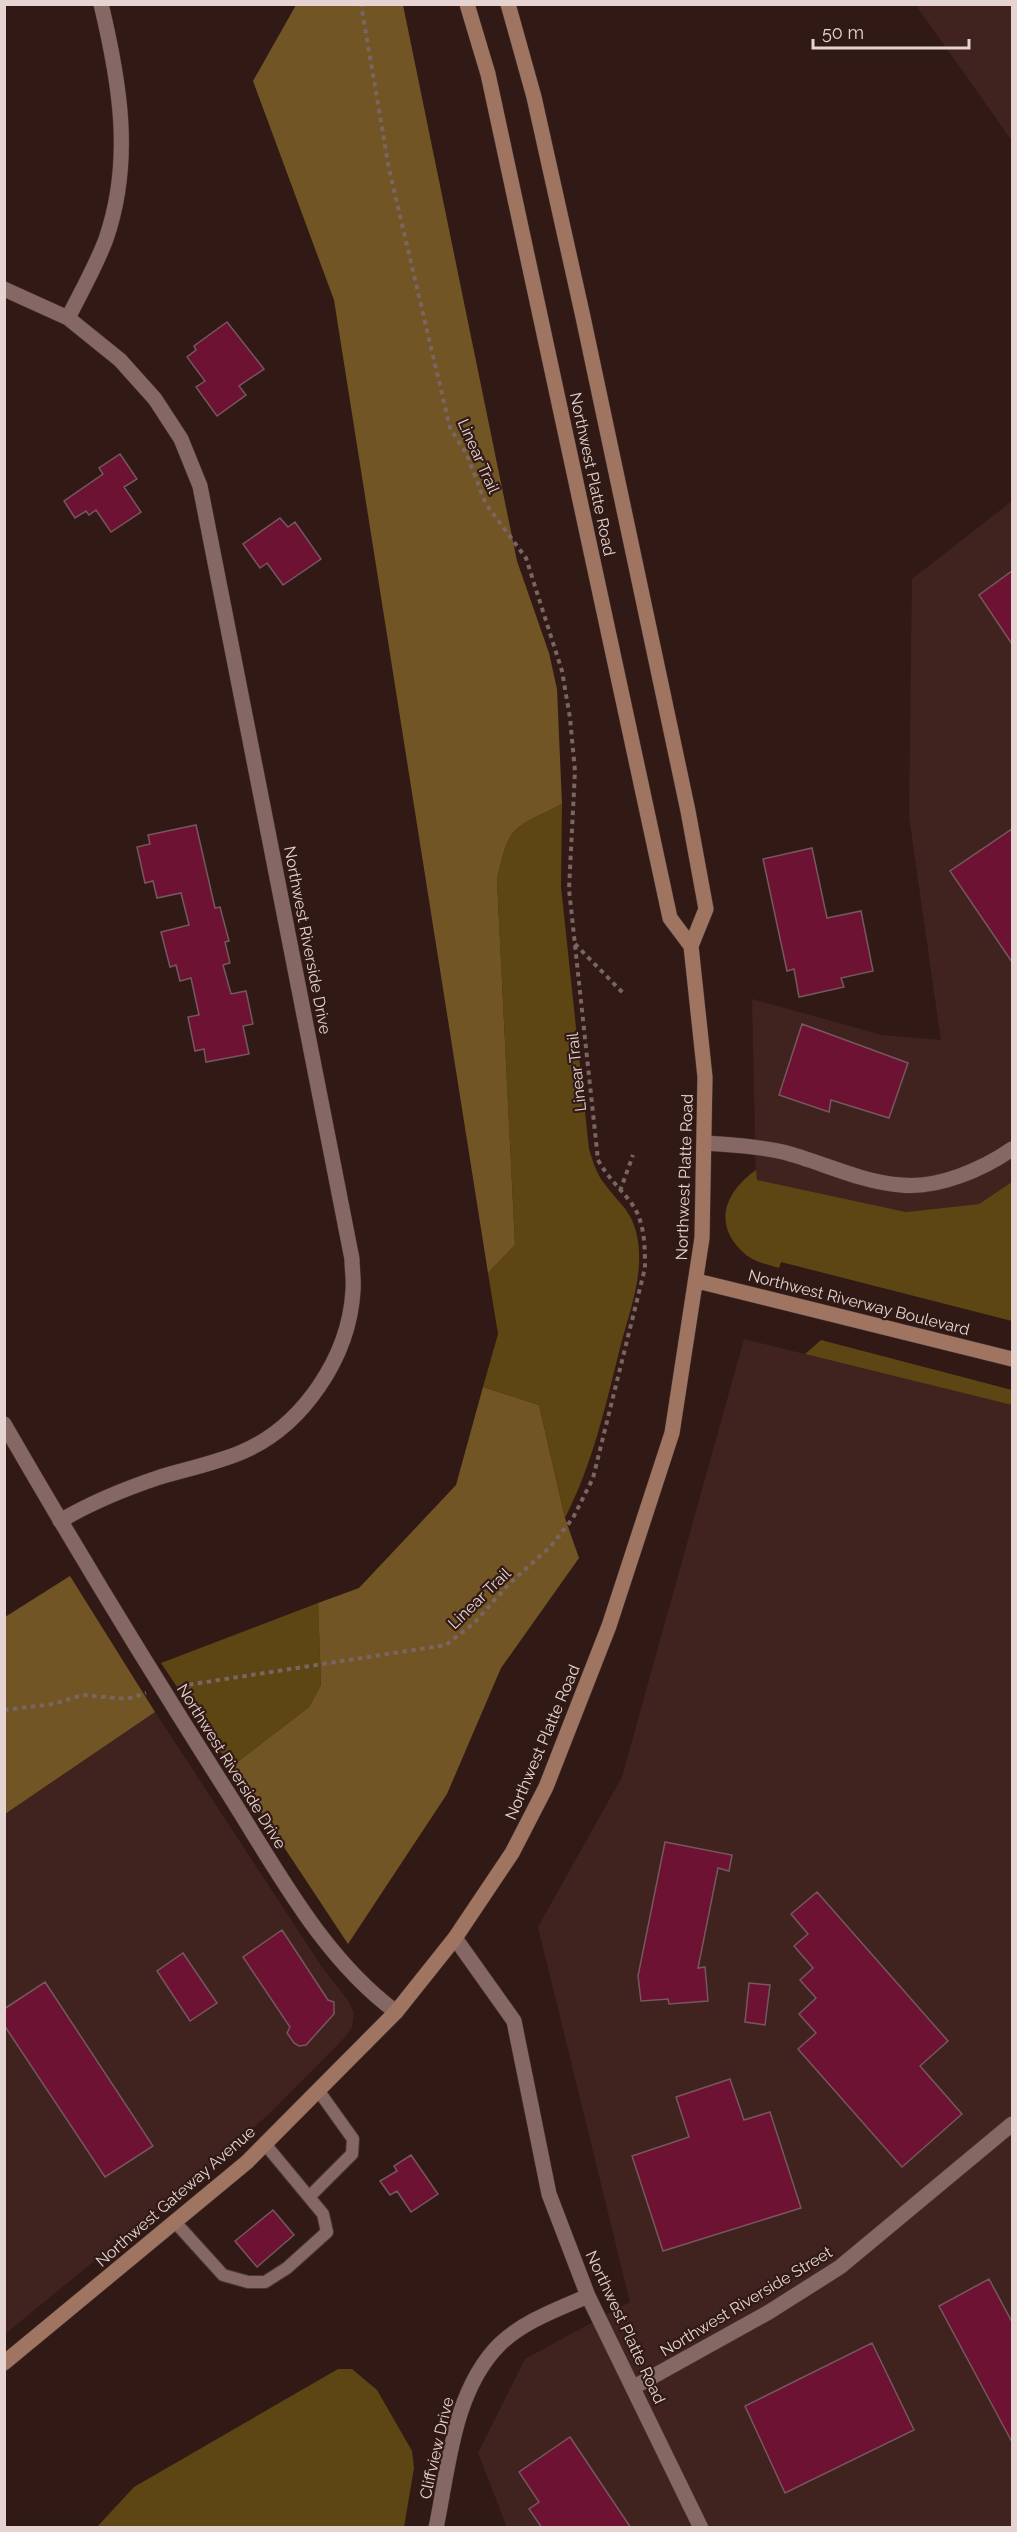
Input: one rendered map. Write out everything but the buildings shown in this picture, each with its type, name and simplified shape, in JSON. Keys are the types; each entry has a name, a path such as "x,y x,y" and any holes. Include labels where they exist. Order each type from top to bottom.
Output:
{"main road":[{"name":"Northwest Platte Road","path":"467,4 490,85 670,918 691,946"},
{"name":"Northwest Platte Road","path":"455,1938 512,1853 533,1814 609,1626 672,1433 697,1281 702,1238 706,1143 705,1077 691,946 706,909 691,825 536,104 508,4"},
{"name":"Northwest Riverway Boulevard","path":"697,1281 1012,1359"},
{"name":"Northwest Gateway Avenue","path":"4,2363 175,2222 265,2144 396,2012 455,1938"}],"street":[{"path":"68,318 105,241 118,198 123,161 115,63 101,4"},
{"name":"Northwest Riverside Drive","path":"4,289 68,318 120,360 155,399 182,439 200,486 352,1259 353,1291 338,1350 320,1386 296,1416 270,1437 242,1452 97,1500 60,1521"},
{"path":"706,1143 782,1152 853,1175 902,1185 938,1182 972,1170 1012,1149"},
{"name":"Northwest Riverside Drive","path":"4,1424 162,1689 303,1911 371,1994 396,2012"},
{"name":"Northwest Platte Road","path":"455,1938 514,2021 549,2194 588,2296 701,2528"},
{"name":"Northwest Riverside Street","path":"633,2387 769,2312 840,2267 1012,2124"},
{"name":"Cliffview Drive","path":"436,2528 457,2423 470,2386 501,2344 531,2322 588,2296"}],"lane":[{"path":"310,2196 352,2154 353,2139 318,2090"},
{"path":"175,2222 223,2276 248,2283 265,2282 287,2268 327,2232 324,2214 265,2144"}],"path":[{"name":"Linear Trail","path":"4,1710 54,1704 82,1695 127,1699 162,1689 446,1645 474,1623 510,1583 551,1546 573,1518 593,1478 645,1268 644,1238 634,1206 610,1181 598,1160 569,889 574,771 570,718 562,671 526,558 486,504 466,453 450,428 389,169 361,4"},
{"path":"575,944 623,993"},
{"path":"620,1191 633,1155"}],"shaded area":[{"path":"296,5 403,5 517,561 549,653 557,689 562,804 523,824 510,837 497,880 515,1245 488,1273 334,300 253,81"},
{"path":"916,5 1012,5 1012,141"},
{"path":"1012,501 1012,1182 979,1204 906,1212 756,1180 752,999 882,1035 941,1040 909,816 912,579"},
{"path":"562,804 561,887 589,1149 601,1179 632,1220 639,1250 635,1293 603,1414 591,1456 565,1518 539,1405 483,1387 498,1334 488,1273 515,1245 497,880 510,837 523,824"},
{"path":"756,1170 757,1180 906,1212 979,1204 1012,1182 1012,1321 781,1262 779,1268 752,1259 734,1242 728,1231 726,1209 737,1188"},
{"path":"744,1339 1012,1405 1012,2527 507,2527 478,2453 525,2359 630,2302 538,1927 622,1777"},
{"path":"821,1340 1012,1390 1012,1405 805,1354"},
{"path":"483,1387 539,1405 565,1518 579,1558 501,1668 447,1794 348,1944 231,1767 309,1707 321,1685 318,1603 359,1588 456,1485"},
{"path":"70,1576 155,1712 5,1814 5,1617"},
{"path":"318,1603 321,1685 309,1707 231,1767 161,1663"},
{"path":"155,1712 322,1967 349,2002 354,2013 352,2027 346,2036 271,2112 216,2161 5,2334 5,1814"},
{"path":"338,2369 352,2369 377,2390 412,2451 414,2468 404,2527 97,2527 134,2487"}]}
